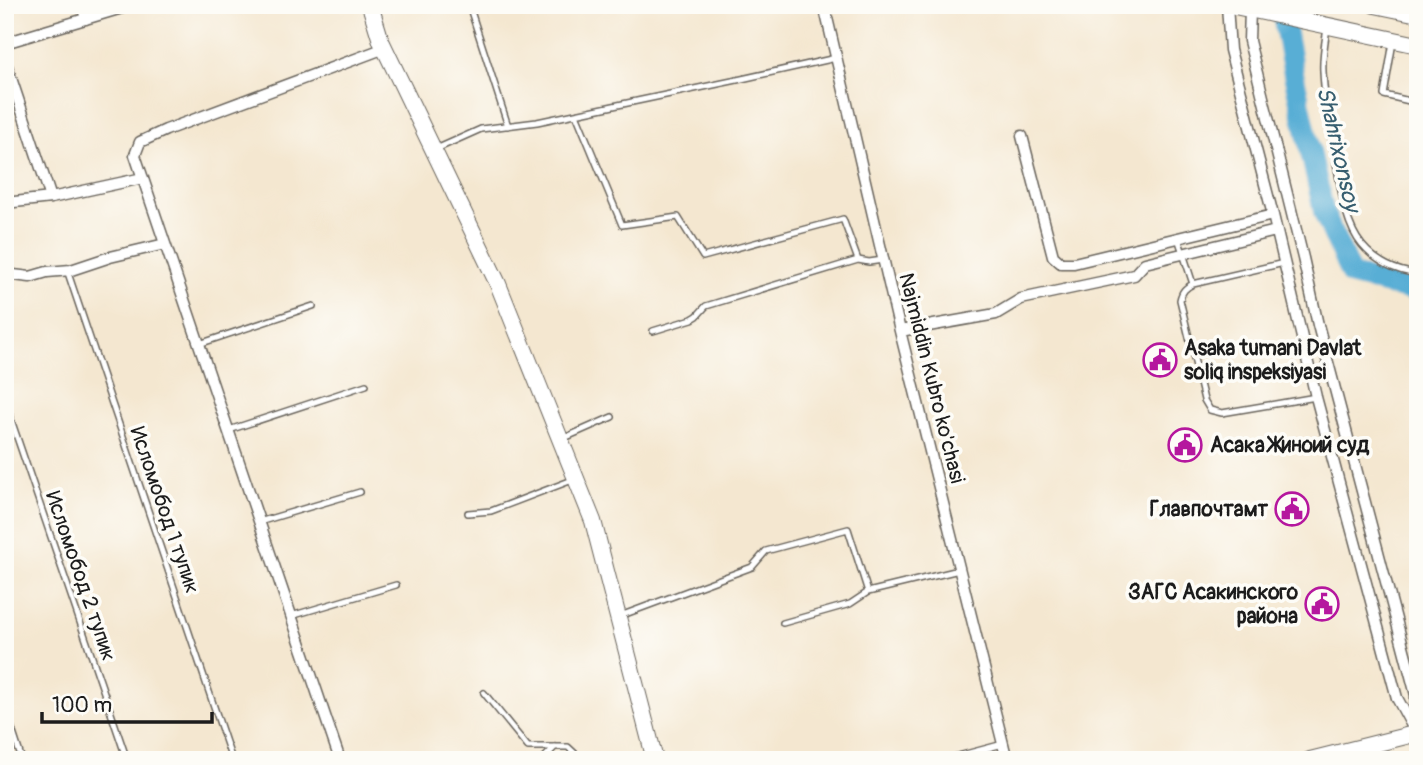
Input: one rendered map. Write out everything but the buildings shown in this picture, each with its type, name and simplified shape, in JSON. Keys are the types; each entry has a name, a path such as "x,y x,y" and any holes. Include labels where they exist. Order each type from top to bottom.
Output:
{"street":[{"path":"82,5 86,19"},
{"path":"5,43 132,5"},
{"path":"370,5 385,48 498,284 593,521 655,760"},
{"name":"Najmiddin Kubro ko'chasi","path":"824,5 900,331 1007,760"},
{"path":"1417,736 1397,698 1315,397 1273,215 1230,50 1229,5 1418,45"},
{"path":"1375,5 1418,14"},
{"path":"1257,11 1250,41 1318,325 1416,695 1417,736"},
{"path":"340,760 135,155 140,142 166,130 385,48"},
{"path":"5,60 51,198"},
{"path":"1022,136 1053,256 1061,263 1074,263 1273,215"},
{"path":"5,204 51,198 143,178"},
{"path":"900,331 996,314 1021,299 1134,275 1145,262 1276,231"},
{"path":"5,274 30,277 165,244"},
{"path":"1300,330 1318,325"},
{"path":"1310,760 1417,736"}],"lane":[{"path":"469,5 508,126"},
{"path":"1327,25 1322,68 1326,106 1340,185 1353,229 1371,255 1396,270 1418,274"},
{"path":"1394,40 1384,95 1418,103"},
{"path":"434,150 481,130 537,122 836,58"},
{"path":"576,114 622,225 678,217 703,257 843,219 858,260"},
{"path":"1178,238 1192,284"},
{"path":"653,331 692,319 706,306 858,260 883,260"},
{"path":"1284,262 1192,284 1181,293 1180,300 1204,400 1210,410 1222,414 1315,397"},
{"name":"Исломобод 1 тупик","path":"67,270 233,760"},
{"path":"199,344 313,306"},
{"path":"229,430 366,385"},
{"name":"Исломобод 2 тупик","path":"5,401 127,760"},
{"path":"559,440 612,417"},
{"path":"468,513 491,512 575,479"},
{"path":"259,522 360,492"},
{"path":"617,617 752,567 766,551 848,529 868,592"},
{"path":"783,623 849,604 868,592 960,570"},
{"path":"291,616 396,585"},
{"path":"484,693 528,747 568,747 582,760"},
{"path":"5,708 22,760"},
{"path":"943,760 1003,744"},
{"path":"542,760 555,747"}],"waterway":[{"name":"Shahrixonsoy","path":"1281,5 1324,213 1351,275 1418,292"}],"place":[{"name":"Asaka tumani Davlat soliq inspeksiyasi","path":"1160,360"},
{"name":"Асака Жиноий суд","path":"1185,445"},
{"name":"Главпочтамт","path":"1292,509"},
{"name":"ЗАГС Асакинского района","path":"1322,604"}]}
